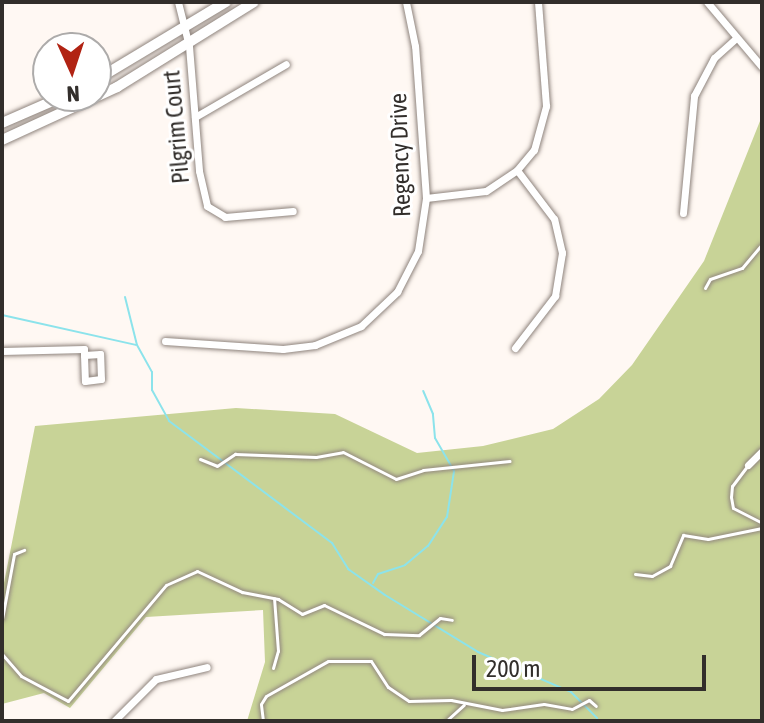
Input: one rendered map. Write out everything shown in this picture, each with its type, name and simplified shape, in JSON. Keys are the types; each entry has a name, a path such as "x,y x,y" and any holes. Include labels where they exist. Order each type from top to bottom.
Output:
{"main road":[{"path":"112,71 185,30 226,2"},
{"path":"2,140 117,87 189,46 254,2"},
{"path":"2,123 32,110"}],"street":[{"name":"Pilgrim Court","path":"178,2 189,46 202,192 211,211 232,217 293,211"},
{"name":"Regency Drive","path":"165,341 283,349 315,345 353,330 385,306 407,277 418,251 426,198 406,2"},
{"path":"426,198 486,191 517,170 534,150 546,106 538,2"},
{"path":"707,2 735,39 762,67"},
{"path":"683,213 694,96 714,58 735,39"},
{"path":"195,117 286,64"},
{"path":"515,348 555,296 562,253 547,206 517,170"},
{"path":"2,351 84,352"},
{"path":"748,465 762,451"},
{"path":"114,721 156,679 207,667"}],"lane":[{"path":"705,288 710,279 742,268 762,244"},
{"path":"200,459 223,464 229,458 343,452 396,479 449,467 510,461"},
{"path":"748,465 732,486 733,508 762,525"},
{"path":"635,574 652,576 670,566 683,535 708,539 762,525"},
{"path":"2,619 14,554 24,550"},
{"path":"2,654 21,676 68,701 172,581 207,573 242,592 274,598 302,614 324,605 384,634 419,635 436,621 452,620"},
{"path":"273,668 278,651 274,598"},
{"path":"263,721 261,704 266,696 328,661 371,661 388,687 409,701 465,703 492,710 530,704 579,707 589,700 596,706"},
{"path":"446,721 465,703"}],"green space":[{"path":"762,116 762,721 247,721 265,662 263,610 146,617 70,708 44,693 2,704 2,593 35,426 236,408 335,414 417,453 483,446 553,429 599,399 632,365 704,261"}],"waterway":[{"path":"125,297 137,345 152,372 152,390 169,421 332,543 348,569 385,595 478,652 571,692 597,718"},
{"path":"2,315 136,345"},
{"path":"373,583 378,574 405,565 428,546 447,517 454,471 435,438 433,414 423,391"},
{"path":"527,721 629,721"}]}
